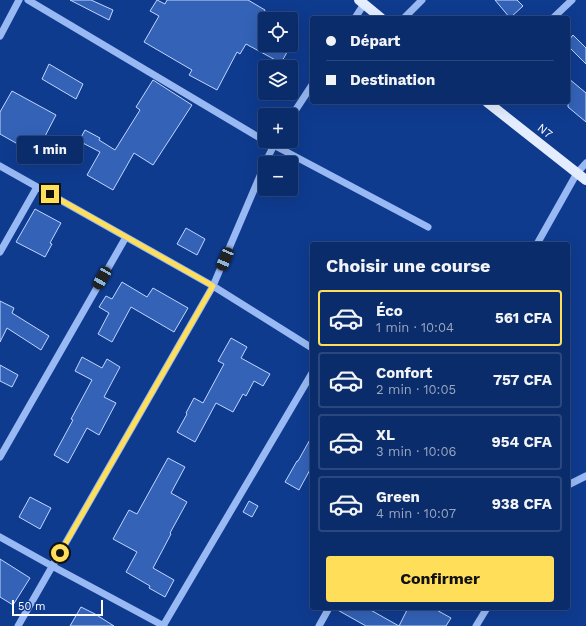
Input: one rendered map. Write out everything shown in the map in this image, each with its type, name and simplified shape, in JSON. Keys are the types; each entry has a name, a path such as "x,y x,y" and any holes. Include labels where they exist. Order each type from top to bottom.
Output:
{"main road":[{"path":"361,2 378,16"},
{"name":"N7","path":"490,104 586,180"}],"street":[{"path":"0,36 19,0"},
{"path":"28,0 258,137"},
{"path":"406,16 422,0"},
{"path":"555,16 572,0"},
{"path":"356,16 361,2"},
{"path":"297,108 310,88"},
{"path":"283,148 428,227"},
{"path":"538,242 577,173 586,163"},
{"path":"0,166 213,286 310,347"},
{"path":"18,626 213,286 258,180"},
{"path":"0,252 37,187"},
{"path":"0,457 126,237"},
{"path":"0,537 164,626 310,376"},
{"path":"570,484 586,476"},
{"path":"319,626 328,610"},
{"path":"476,626 486,610"}],"building":[{"path":"70,0 91,0 113,10 109,20"},
{"path":"157,0 165,4 167,0 248,0 265,10 264,12 258,12 258,51 246,44 240,54 237,52 217,90 189,75 192,70 144,42 159,16 150,11"},
{"path":"495,0 517,0 523,6 512,16 508,16"},
{"path":"573,35 586,48 586,64 570,48 570,39"},
{"path":"261,52 287,52 283,60 275,60"},
{"path":"49,64 83,84 76,99 42,79"},
{"path":"153,80 192,105 153,165 134,153 113,190 87,175 100,152 79,141 85,130 100,138 99,140 115,150 140,110 136,107"},
{"path":"570,80 586,93 586,122 568,107 568,104 570,104"},
{"path":"12,91 56,115 42,142 53,148 46,160 0,134 0,112"},
{"path":"35,209 61,223 50,243 52,244 45,257 16,242"},
{"path":"186,228 205,239 197,255 177,244"},
{"path":"122,282 147,297 153,288 188,308 174,332 131,307 112,342 98,334 109,313 99,307 106,296 112,299"},
{"path":"0,301 14,308 12,313 49,336 41,350 7,328 0,342"},
{"path":"231,338 247,347 241,358 270,374 263,386 254,381 246,396 243,394 233,412 216,403 195,442 177,432 194,398 203,403 224,364 218,361"},
{"path":"82,357 102,368 107,359 120,367 104,397 116,403 99,435 87,428 68,463 54,455 92,380 75,371"},
{"path":"0,365 18,375 12,387 0,381"},
{"path":"310,440 310,470 299,490 285,482"},
{"path":"168,458 185,467 171,493 187,502 153,568 174,580 165,597 126,572 137,552 113,539 129,510 137,514"},
{"path":"30,497 51,508 40,529 19,517"},
{"path":"249,501 258,506 252,517 243,512"},
{"path":"0,559 30,578 13,605 0,597"},
{"path":"81,607 95,614 114,626 70,626"},
{"path":"338,610 371,610 399,626 366,626"},
{"path":"407,610 437,610 451,618 446,626 399,626"}],"route":[{"path":"50,194 213,286 60,553"}]}
